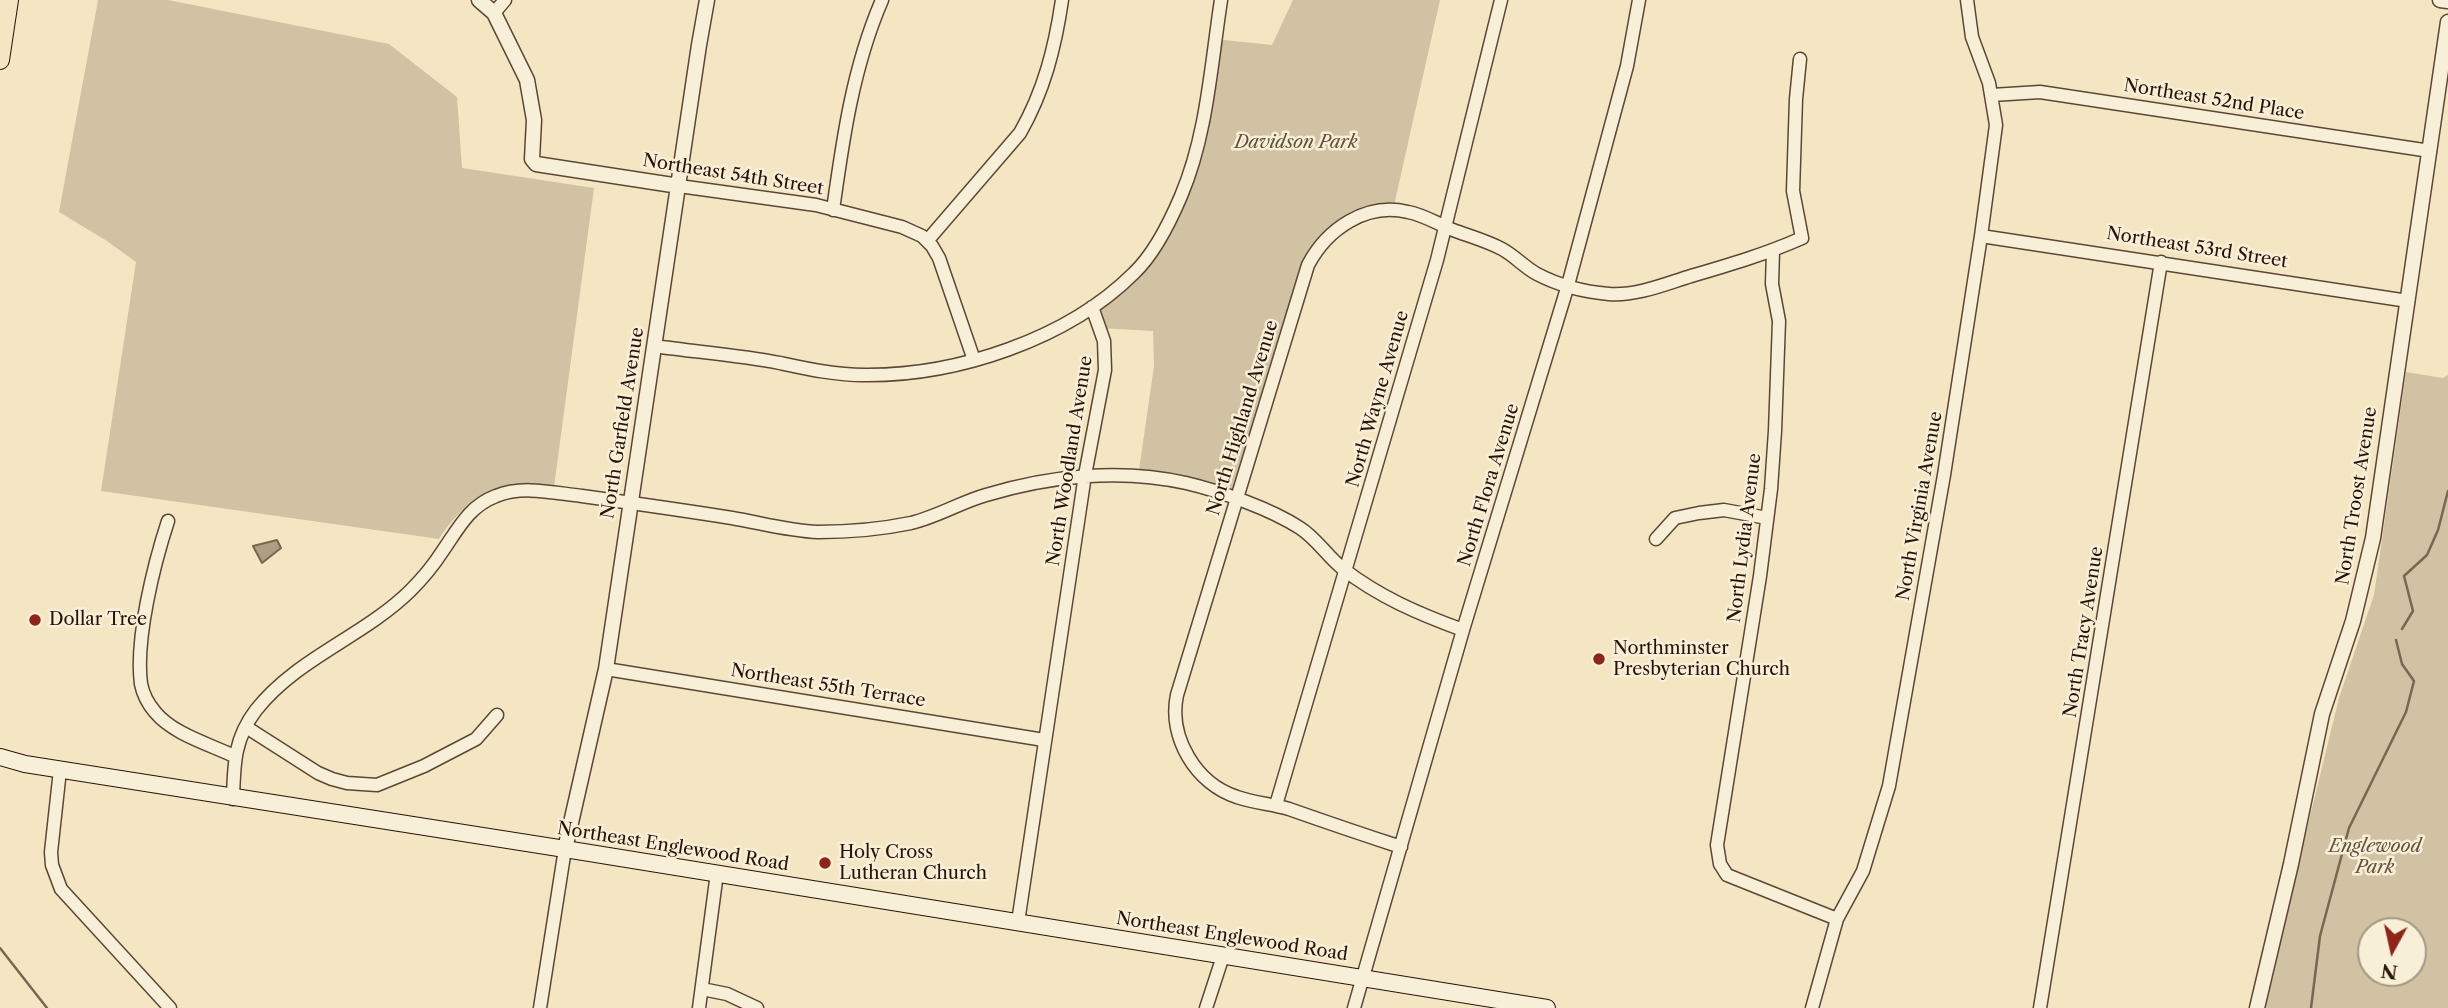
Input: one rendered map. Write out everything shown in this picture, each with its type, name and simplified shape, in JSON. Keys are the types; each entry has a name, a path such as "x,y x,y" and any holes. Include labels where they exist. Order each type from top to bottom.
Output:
{"main road":[{"path":"0,60 9,0"},
{"name":"Northeast Englewood Road","path":"0,757 25,764 233,799 717,873 1547,1008"}],"street":[{"path":"479,0 494,13 505,0"},
{"name":"North Garfield Avenue","path":"565,849 606,669 699,45 708,0"},
{"path":"833,210 846,116 882,0"},
{"path":"974,360 939,258 927,241 1020,133 1049,69 1062,0"},
{"path":"654,346 780,363 815,371 862,375 920,372 974,360 1033,340 1092,307 1136,272 1166,227 1181,197 1198,143 1221,0"},
{"name":"North Wayne Avenue","path":"1276,805 1347,571 1445,227 1501,0"},
{"name":"North Flora Avenue","path":"1364,978 1464,630 1568,285 1627,66 1639,0"},
{"name":"North Virginia Avenue","path":"1812,1008 1837,919 1863,871 1889,786 1944,475 1981,236 1996,125 1992,95 1972,37 1967,0"},
{"path":"2440,0 2448,1"},
{"name":"Northeast 54th Street","path":"494,13 530,88 534,120 531,159 536,164 786,200 909,229 927,241"},
{"name":"North Troost Avenue","path":"2257,1008 2291,864 2322,713 2350,632 2368,561 2448,22"},
{"path":"1445,227 1503,250 1536,274 1593,292 1632,293 1773,251 1802,238 1793,191 1800,59"},
{"name":"Northeast 52nd Place","path":"1992,95 2040,92 2430,150"},
{"name":"North Highland Avenue","path":"1276,805 1234,797 1215,787 1196,768 1179,738 1175,717 1177,695 1303,278 1314,253 1347,222 1379,211 1406,211 1445,227"},
{"name":"Northeast 53rd Street","path":"1981,236 2161,261 2408,301"},
{"name":"North Lydia Avenue","path":"1773,251 1772,284 1779,321 1768,518 1717,845 1721,868 1733,879 1837,919"},
{"name":"North Tracy Avenue","path":"2040,1008 2161,261"},
{"name":"North Woodland Avenue","path":"1018,922 1085,475 1105,370 1104,341 1092,307"},
{"path":"233,799 234,755 256,710 289,678 325,651 368,625 412,589 442,553 467,516 482,502 506,492 520,490 630,503 799,531 841,531 913,522 991,493 1039,481 1085,475 1165,479 1206,488 1237,499 1301,528 1347,571 1389,599 1412,612 1464,630"},
{"path":"1657,539 1675,518 1699,513 1724,510 1768,518"},
{"path":"168,521 147,603 141,668 143,690 156,714 166,723 234,755"},
{"name":"Northeast 55th Terrace","path":"606,669 1044,740"},
{"path":"246,727 332,779 377,785 424,766 475,739 497,715"},
{"path":"60,770 51,852 55,877 67,899 170,1008"},
{"path":"1276,805 1401,847"},
{"path":"540,1008 565,849"},
{"path":"699,1008 717,873"},
{"path":"1206,1008 1223,956"},
{"path":"1354,1008 1364,978"},
{"path":"702,989 727,994 757,1008"}],"green space":[{"path":"98,0 168,0 389,44 457,97 462,168 594,188 554,487 511,488 489,493 464,509 439,539 101,491 136,262 59,212"},
{"name":"Davidson Park","path":"1293,0 1440,0 1393,210 1366,214 1322,243 1300,290 1237,499 1138,477 1154,366 1153,331 1099,328 1092,307 1155,245 1192,167 1215,39 1272,45"},
{"name":"Englewood Park","path":"2406,372 2443,378 2448,375 2448,1008 2263,1008 2339,698 2374,595"}],"shaded area":[{"path":"277,540 281,548 262,563 253,546"}],"waterway":[{"path":"2402,629 2413,611 2404,576 2427,555 2438,530 2448,491"},
{"path":"2311,1008 2320,936 2349,828 2406,712 2414,681 2402,664 2396,640"},
{"path":"0,948 47,1008"}],"place":[{"name":"Dollar Tree","path":"35,620"},
{"name":"Northminster Presbyterian Church","path":"1599,659"},
{"name":"Holy Cross Lutheran Church","path":"825,863"}]}
